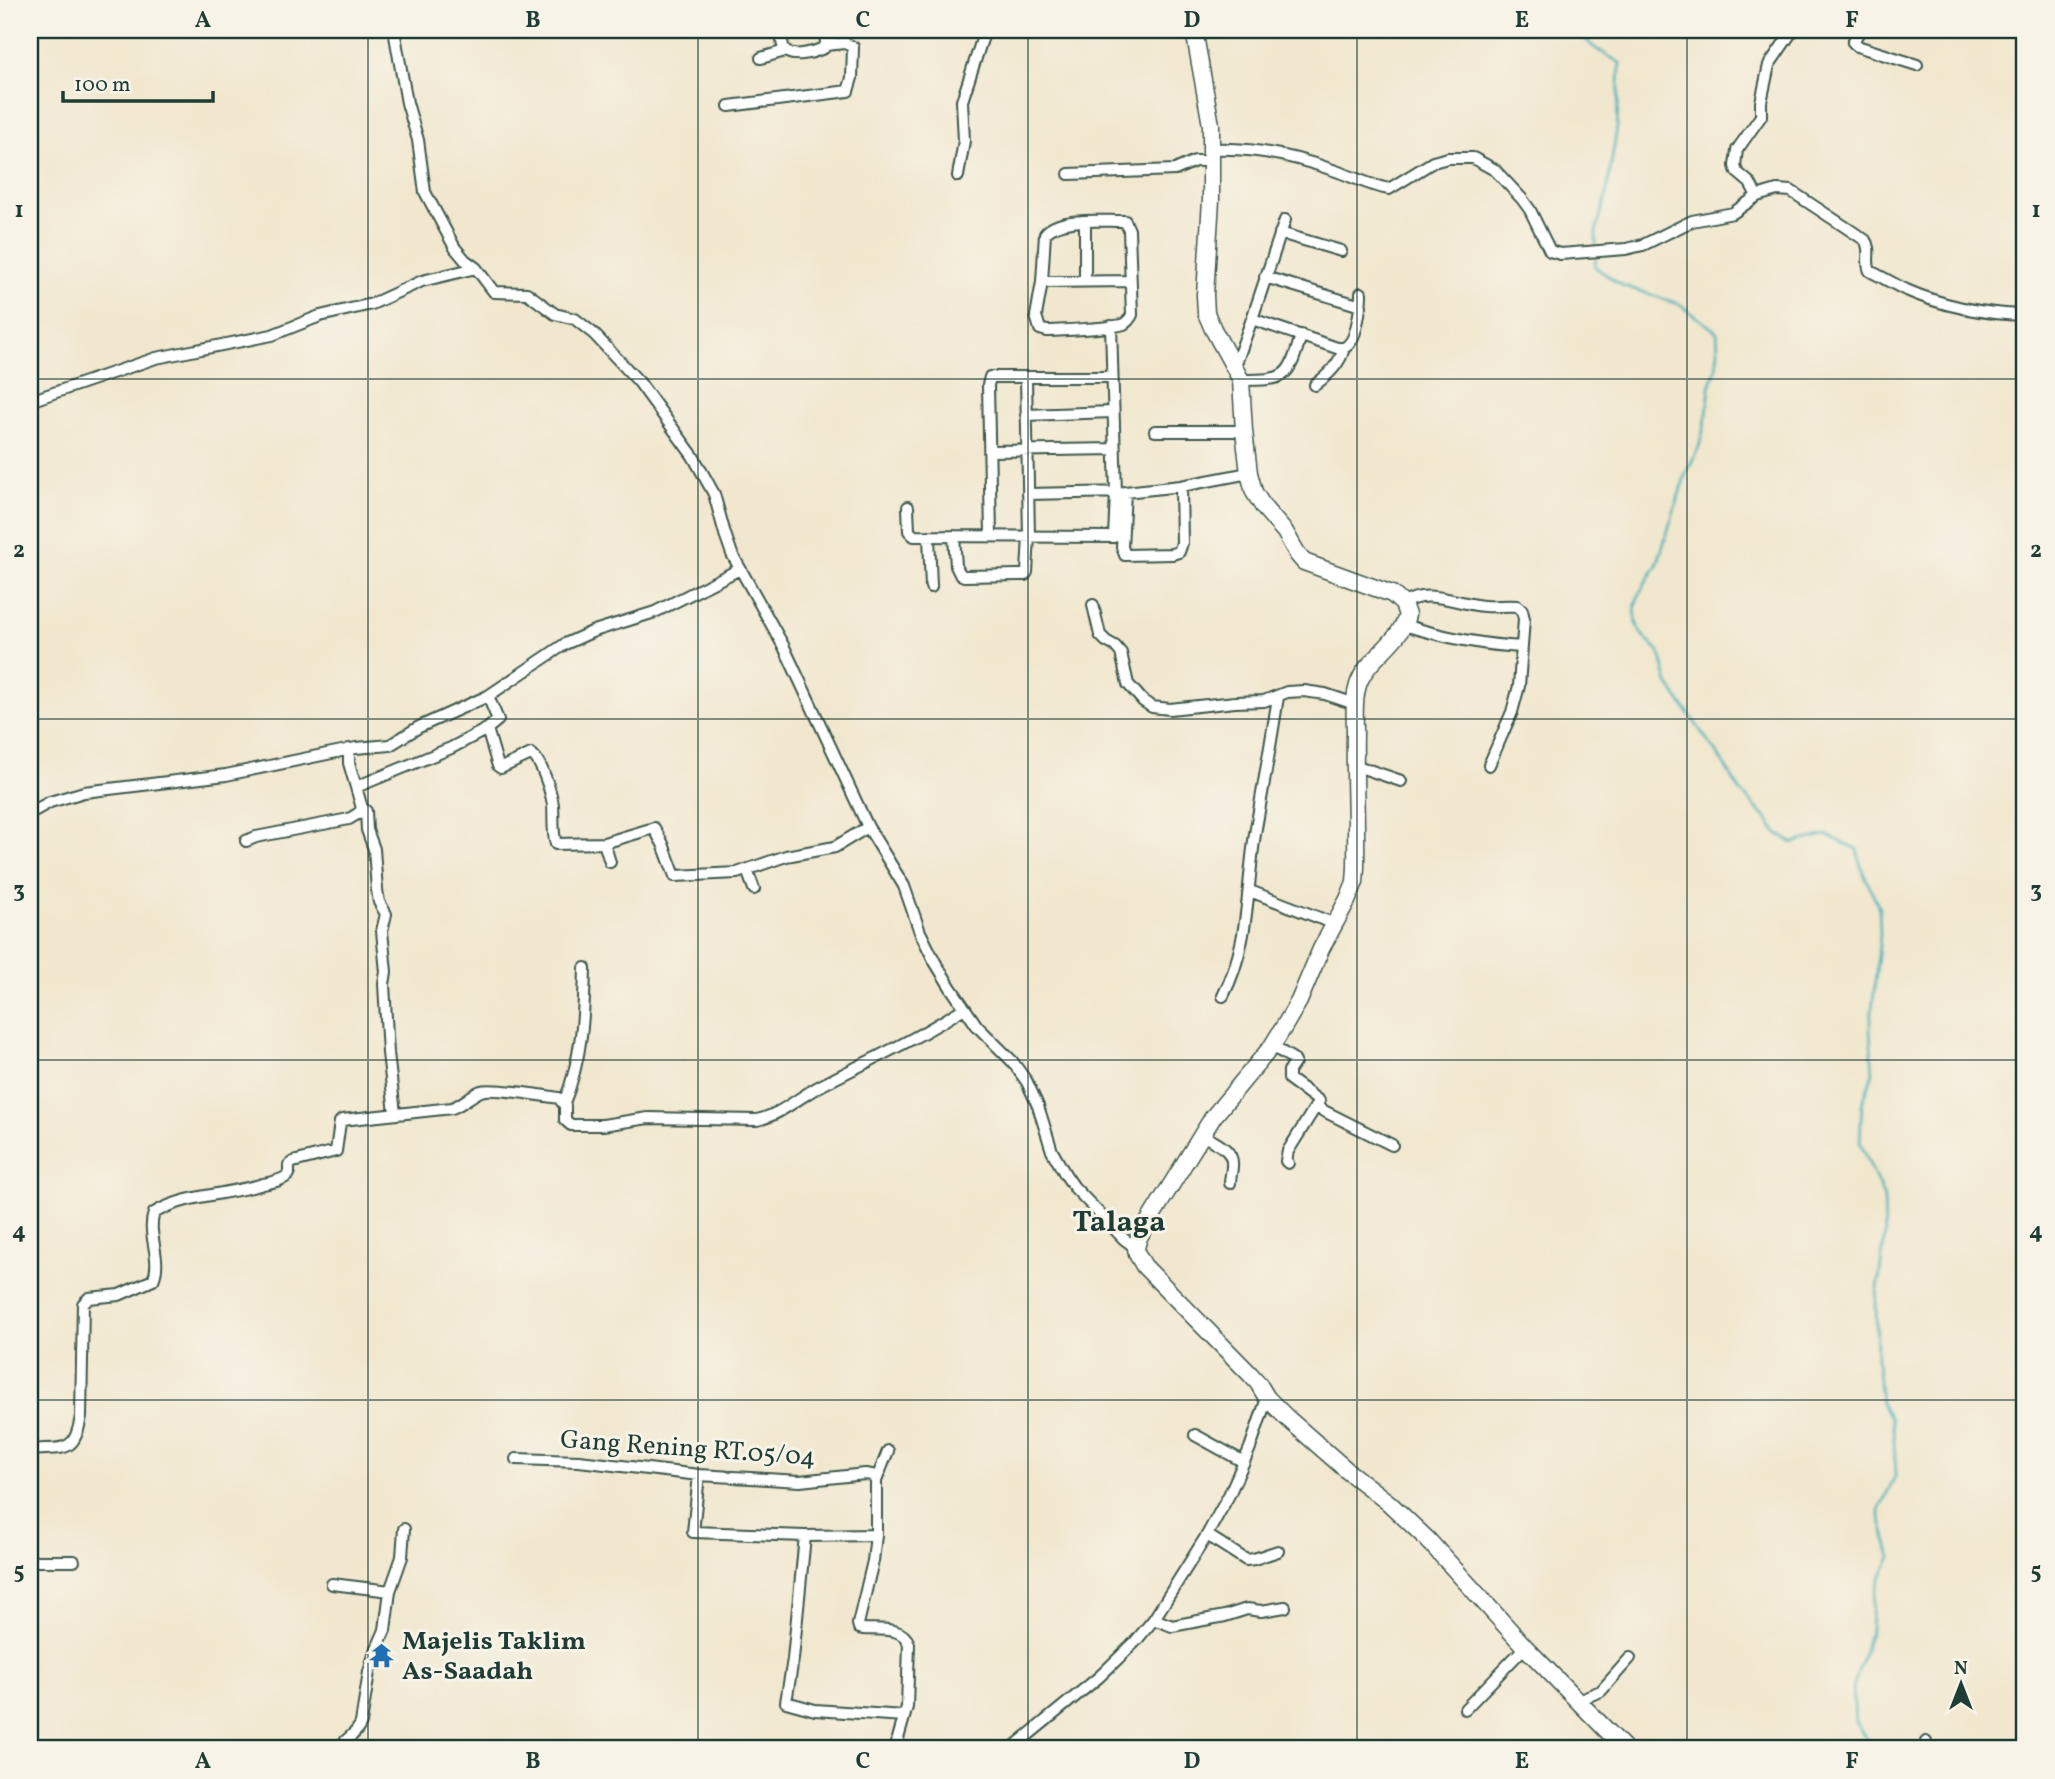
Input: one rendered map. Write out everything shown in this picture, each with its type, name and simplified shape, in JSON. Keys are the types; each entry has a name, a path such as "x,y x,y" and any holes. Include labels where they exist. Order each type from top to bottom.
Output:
{"street":[{"path":"394,30 407,103 418,140 425,192 455,248 476,268 494,292 527,293 555,314 579,321 639,382 662,411 710,484 728,543 740,569 784,647 868,827 899,876 924,940 964,1008 1012,1061 1027,1083 1038,1106 1052,1151 1074,1187 1136,1248 1140,1262 1258,1382 1267,1398 1333,1459 1408,1519 1525,1647 1625,1749"},
{"path":"781,30 785,51"},
{"path":"761,58 785,51 800,54 822,50 826,45 825,30"},
{"path":"958,176 964,141 962,101 985,30"},
{"path":"1194,30 1210,117 1212,155 1206,313 1238,373"},
{"path":"1756,196 1750,183 1737,172 1737,150 1761,116 1761,102 1769,65 1793,30"},
{"path":"1860,30 1853,42 1857,46 1917,65"},
{"path":"729,106 848,90 852,78 853,47 845,43 826,45"},
{"path":"1069,174 1179,170 1231,148 1276,154 1388,189 1433,162 1448,158 1473,158 1494,170 1506,181 1530,210 1550,251 1560,254 1626,249 1643,245 1692,222 1733,213 1756,196 1777,190 1791,191 1865,240 1869,249 1870,271 1904,289 1954,306 2025,315"},
{"path":"1136,1248 1144,1228 1222,1105 1272,1046 1299,1001 1321,949 1353,888 1356,873 1354,765 1357,687 1364,674 1404,625 1407,615 1397,597 1304,562 1285,532 1270,517 1252,485 1238,373 1252,319 1285,220"},
{"path":"1125,221 1128,225 1132,315 1126,323 1111,326 1047,331 1040,329 1036,316 1042,282 1045,234 1060,223 1085,222 1125,221"},
{"path":"1085,222 1085,281"},
{"path":"1280,233 1341,251"},
{"path":"30,401 156,358 272,335 320,316 372,304 422,281 476,268"},
{"path":"1265,277 1361,306"},
{"path":"1042,282 1130,281"},
{"path":"1315,385 1342,359 1345,348 1350,343 1361,306 1361,293"},
{"path":"1252,319 1336,348 1345,348"},
{"path":"1111,326 1111,377 1120,492 1118,537 1125,555 1179,552 1182,543 1181,486"},
{"path":"1238,373 1274,379 1286,373 1295,357 1301,335"},
{"path":"991,535 990,377 1111,377"},
{"path":"954,536 957,571 964,576 1025,575 1028,570 1026,377"},
{"path":"1026,415 1113,412"},
{"path":"1155,431 1244,431"},
{"path":"990,451 1115,449"},
{"path":"1028,494 1120,492 1181,486 1249,473"},
{"path":"908,507 909,531 914,536 1118,537"},
{"path":"929,536 931,587"},
{"path":"30,813 50,802 84,792 226,775 349,749 394,744 419,727 488,695 565,643 655,612 740,569"},
{"path":"1403,604 1416,597 1426,596 1485,606 1519,607 1524,619 1517,698 1489,765"},
{"path":"1093,605 1100,635 1121,653 1128,684 1152,707 1170,709 1264,701 1287,692 1304,691 1325,694 1355,704"},
{"path":"1404,625 1458,640 1522,647"},
{"path":"356,787 451,748 487,729 498,720 488,695"},
{"path":"1223,996 1239,956 1247,919 1255,834 1279,697"},
{"path":"487,729 498,766 501,768 531,754 536,757 552,803 556,844 604,843 654,828 677,877 737,873 786,856 835,846 868,827"},
{"path":"349,749 349,763 362,808 366,811 367,830 374,849 374,874 379,902 386,914 382,931 386,972 384,984 394,1113"},
{"path":"1354,765 1401,781"},
{"path":"246,841 349,819 362,808"},
{"path":"604,843 610,862"},
{"path":"747,870 754,889"},
{"path":"1250,891 1335,924"},
{"path":"585,968 581,1042 576,1068 564,1102 565,1120 570,1125 603,1125 648,1118 738,1121 765,1119 820,1086 917,1037 964,1008"},
{"path":"1272,1046 1293,1059 1294,1065 1288,1075 1289,1079 1319,1101 1288,1151 1288,1163"},
{"path":"30,1450 70,1446 74,1442 81,1416 83,1304 89,1298 119,1295 153,1280 156,1271 152,1222 154,1213 179,1203 285,1178 289,1174 289,1165 336,1151 342,1120 457,1107 488,1089 559,1098 564,1102"},
{"path":"1316,1108 1392,1145"},
{"path":"1202,1135 1232,1156 1230,1183"},
{"path":"1011,1749 1099,1677 1154,1619 1207,1535 1244,1462 1267,1398"},
{"path":"1195,1435 1244,1462"},
{"path":"888,1451 876,1481 873,1560 858,1627 895,1631 907,1637 907,1707 895,1749"},
{"name":"Gang Rening RT.05/04","path":"516,1459 579,1461 699,1475 800,1481 871,1474 876,1481"},
{"path":"699,1475 693,1532 805,1536 876,1535"},
{"path":"338,1749 358,1731 369,1672 385,1630 390,1591 402,1557 404,1529"},
{"path":"1207,1535 1246,1560 1278,1551"},
{"path":"805,1536 786,1702 815,1710 904,1716"},
{"path":"30,1561 75,1561"},
{"path":"332,1584 390,1591"},
{"path":"1154,1619 1172,1626 1247,1609 1261,1611 1285,1607"},
{"path":"1465,1709 1525,1647"},
{"path":"1578,1700 1601,1692 1630,1658"}],"waterway":[{"path":"1575,30 1595,48 1620,63 1617,127 1606,197 1596,231 1596,246"},
{"path":"1596,253 1595,267 1621,285 1679,304 1717,332 1716,369 1699,447 1686,473 1657,565 1636,602 1637,625 1660,653 1668,684 1741,792 1777,833 1792,843 1826,835 1857,849 1861,867 1879,908 1880,935 1870,1030 1873,1073 1862,1104 1860,1142 1884,1198 1885,1234 1876,1304 1877,1361 1881,1403 1893,1428 1896,1474 1880,1508 1891,1557 1878,1583 1873,1601 1871,1629 1853,1688 1855,1722 1874,1749"}],"place":[{"name":"Majelis Taklim As-Saadah","path":"382,1655"}],"district":[{"name":"Talaga","path":"1119,1221"}]}
